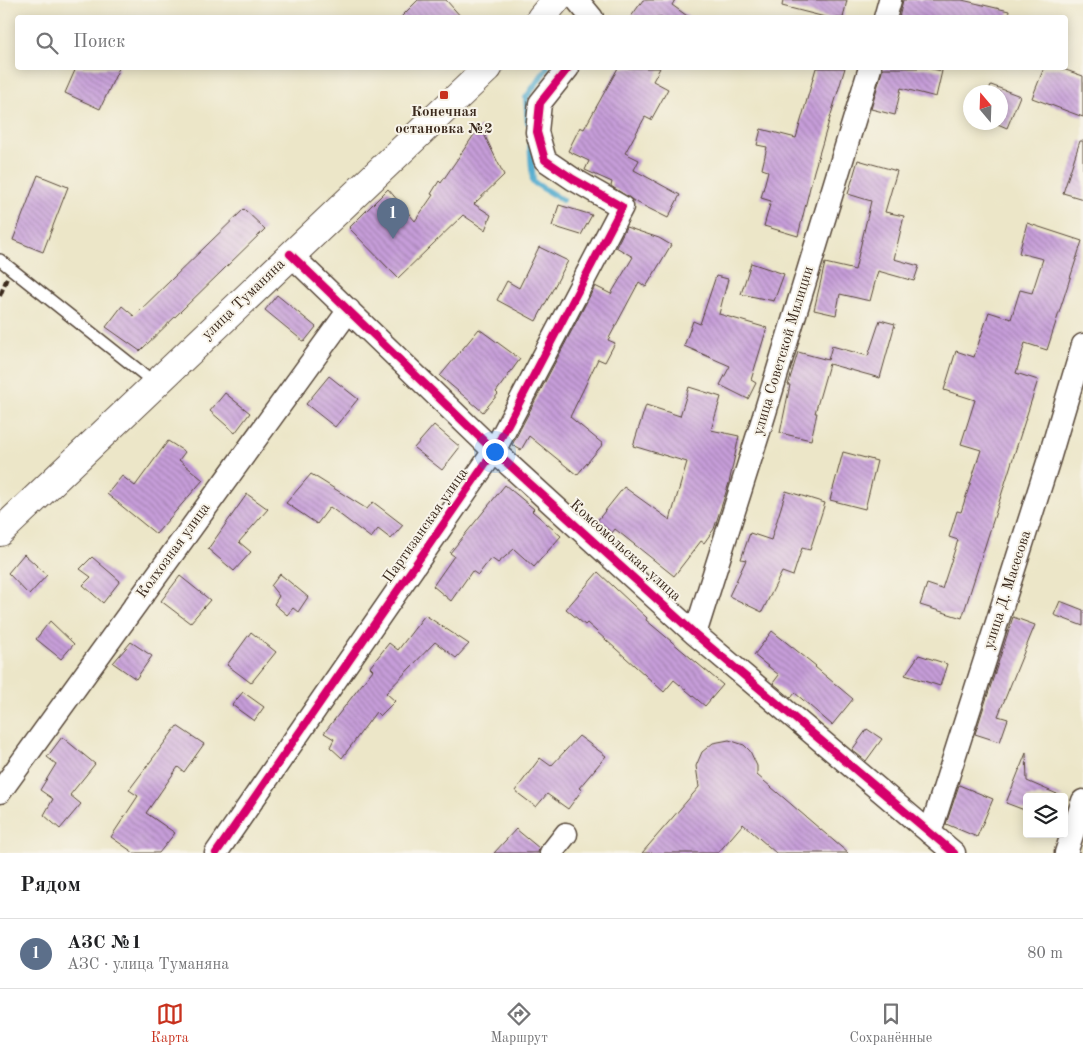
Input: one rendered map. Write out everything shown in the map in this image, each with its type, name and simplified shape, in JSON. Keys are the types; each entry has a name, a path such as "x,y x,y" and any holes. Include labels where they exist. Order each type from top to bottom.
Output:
{"street":[{"path":"544,15 556,0"},
{"path":"577,0 590,15"},
{"path":"886,15 890,0"},
{"name":"улица Туманяна","path":"0,532 290,254 486,70"},
{"name":"Партизанская улица","path":"216,853 494,450 622,207 545,160 537,132 540,103 566,70"},
{"name":"улица Советской Милиции","path":"695,634 869,70"},
{"name":"Комсомольская улица","path":"290,254 494,450 695,634 954,853"},
{"name":"Колхозная улица","path":"0,792 349,310"},
{"name":"улица Д. Масесова","path":"930,834 1050,459 1083,345"},
{"path":"1066,853 1083,801"},
{"path":"551,853 566,834"}],"lane":[{"path":"0,260 156,384"}],"building":[{"path":"418,0 446,0 459,15 403,15"},
{"path":"643,0 675,0 672,5 686,15 632,15"},
{"path":"783,0 847,0 844,15 817,15 782,6"},
{"path":"903,0 962,0 1009,11 1008,15 900,15"},
{"path":"75,70 118,70 100,109 65,93"},
{"path":"617,70 659,70 653,81 668,89 651,120 645,117 625,153 639,160 634,170 680,195 668,218 634,201 611,186 612,182 585,170 589,161 568,151 580,127 584,129"},
{"path":"815,70 844,70 814,171 798,236 764,226 771,201 761,198 768,171 762,169 767,147 757,145 761,129 796,138"},
{"path":"882,70 942,71 936,97 901,88 895,115 871,109"},
{"path":"1043,70 1066,70 1083,76 1083,117 1032,98"},
{"path":"1008,91 1020,96 1008,126"},
{"path":"480,126 504,175 474,204 491,215 485,230 463,215 398,278 349,228 388,189 415,221 433,195 431,194 439,181 441,183"},
{"path":"1080,141 1083,141 1083,199 1063,193"},
{"path":"858,160 897,171 885,212 904,216 894,259 919,266 914,281 878,271 870,301 840,294 836,315 814,310 825,263 855,270 871,201 848,194"},
{"path":"38,175 68,187 43,252 13,240"},
{"path":"559,205 592,215 581,235 552,226"},
{"path":"244,209 265,229 140,351 106,327 122,306 134,316"},
{"path":"1027,223 1082,241 1047,350 1025,343 1016,373 1038,380 962,618 920,605 927,584 942,589 958,540 949,537 957,511 961,512 981,450 961,444 975,400 944,390 956,351 974,357 989,312 1011,319 1020,290 1032,293 1043,259 1019,253"},
{"path":"626,227 659,238 671,245 646,287 639,282 608,340 615,343 605,362 598,359 570,417 603,444 577,475 529,436 521,450 512,445 595,286 611,294 633,257 616,247"},
{"path":"539,247 568,261 536,321 497,300 507,281 519,288"},
{"path":"751,263 784,274 774,301 741,294"},
{"path":"716,276 728,279 719,314 767,328 751,380 756,383 748,399 720,385 730,366 684,346 693,321 700,324"},
{"path":"277,295 316,327 304,342 265,310"},
{"path":"880,320 895,324 880,378 829,364 815,413 817,413 811,440 780,433 790,385 788,385 798,352 828,360 832,346 868,356"},
{"path":"479,329 520,359 496,392 498,394 483,412 440,376"},
{"path":"329,376 358,399 335,427 306,404"},
{"path":"689,387 721,397 711,430 739,436 729,483 714,529 704,543 701,541 674,576 615,529 612,533 597,521 624,487 670,520 687,462 633,446 646,405 680,416"},
{"path":"225,393 250,413 235,433 210,411"},
{"path":"434,425 460,447 442,470 414,448"},
{"path":"168,441 185,452 179,460 203,480 156,534 107,494 122,476 135,486"},
{"path":"843,452 877,461 865,509 830,500"},
{"path":"311,474 367,509 373,502 403,525 391,539 378,529 371,538 330,507 317,524 286,503"},
{"path":"505,485 534,509 532,511 561,536 534,567 514,549 498,563 491,558 478,575 472,571 451,601 433,586 454,556 450,553"},
{"path":"786,491 825,503 810,550 802,548 793,576 782,572 762,612 729,596 746,560 741,559 750,533 771,540"},
{"path":"247,494 268,509 239,542 251,552 234,571 208,549"},
{"path":"24,554 47,575 29,595 8,573"},
{"path":"92,557 120,581 103,603 83,585 91,577 80,569"},
{"path":"598,572 647,618 646,620 723,685 705,706 674,680 664,692 587,623 585,625 566,609"},
{"path":"280,574 308,597 298,612 293,608 287,615 274,604 279,596 271,586"},
{"path":"180,576 210,600 190,623 161,601"},
{"path":"1060,601 1083,610 1083,626 1054,615"},
{"path":"425,615 469,644 456,658 435,642 386,693 395,701 380,716 376,712 342,758 330,747 334,739 324,733 373,670 370,667 389,643 398,650"},
{"path":"1013,617 1035,625 998,716 1008,719 1000,742 975,734"},
{"path":"50,621 74,644 61,659 36,639"},
{"path":"772,631 853,699 832,725 795,693 791,698 773,683 779,675 754,655"},
{"path":"251,632 276,652 251,683 227,665"},
{"path":"131,642 152,656 136,679 113,663"},
{"path":"919,655 947,664 940,686 905,675"},
{"path":"243,692 264,707 254,721 232,705"},
{"path":"177,726 204,744 184,772 178,767 146,813 175,833 159,853 134,853 111,837 138,796 129,790"},
{"path":"867,729 882,739 866,761 852,750"},
{"path":"579,736 606,756 579,788 582,790 568,809 547,794 536,807 515,791 540,758 551,766"},
{"path":"62,737 95,764 70,795 81,804 60,829 44,815 53,799 40,790 56,764 47,757"},
{"path":"729,740 744,745 750,751 757,766 757,775 848,853 776,853 743,824 718,853 642,853 699,787 696,766 702,752 713,743"},
{"path":"1026,753 1027,781 1055,793 1023,793 1023,809 1006,803"},
{"path":"959,785 993,799 977,837 946,824"},
{"path":"516,829 539,848 538,853 494,853"}],"waterway":[{"path":"528,122 526,98 546,70"},
{"path":"530,142 533,182 562,200"}],"railway":[{"path":"0,296 7,278"}],"cycle path":[{"path":"216,853 494,451 622,207 573,179 545,160 537,132 540,103 566,70"},
{"path":"290,254 494,451 695,634 954,853"}],"place":[{"name":"Конечная остановка №2","path":"444,95"},
{"name":"АЗС №1","path":"393,239"}]}
